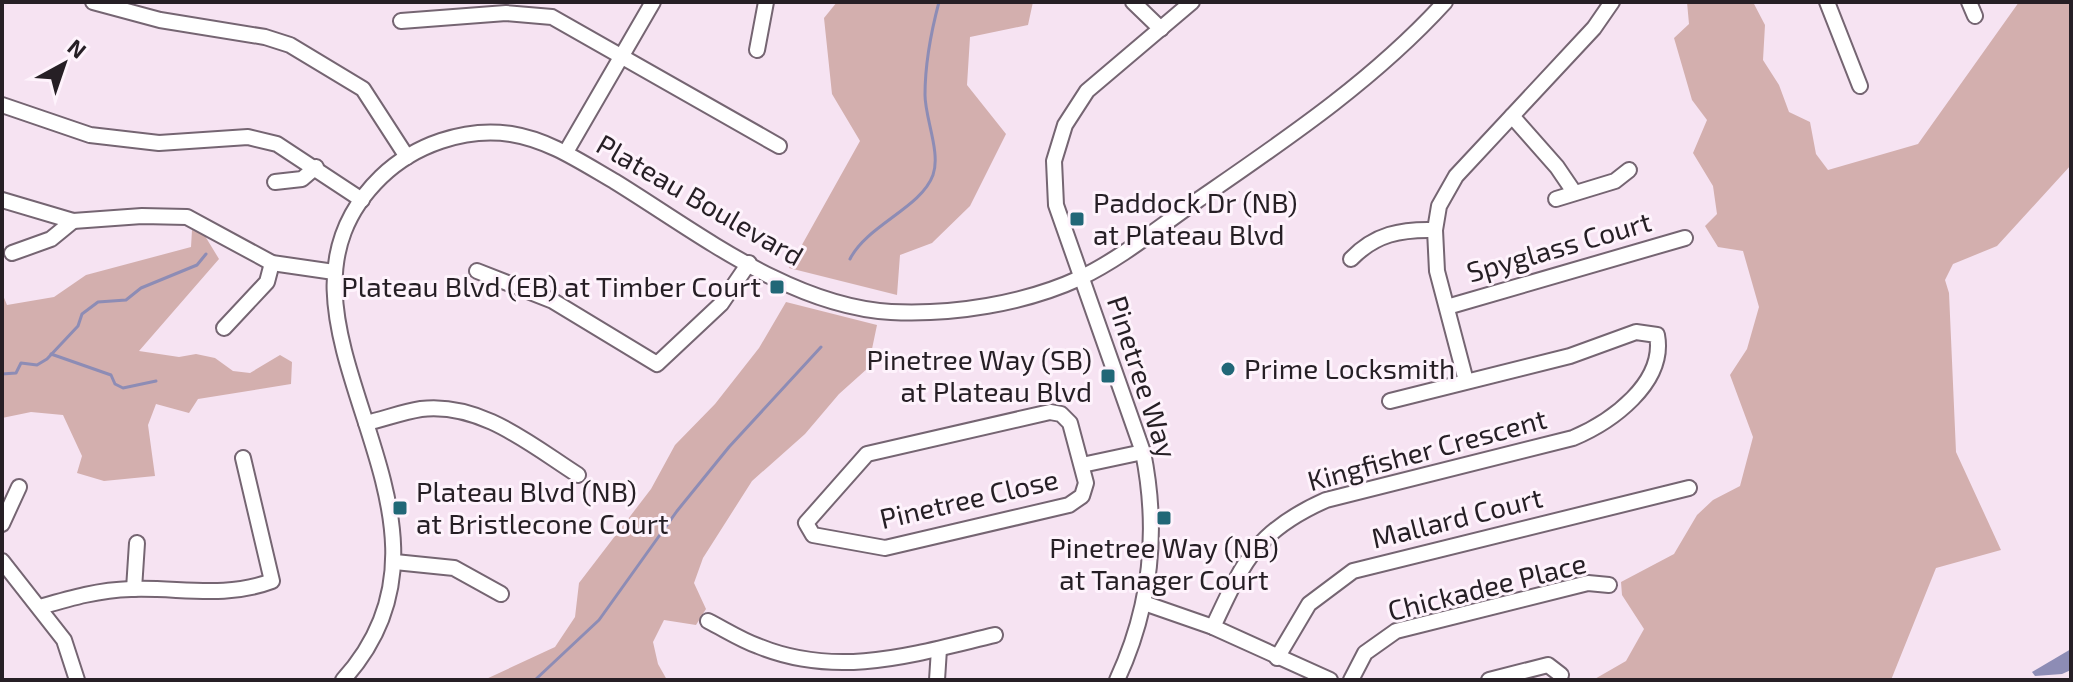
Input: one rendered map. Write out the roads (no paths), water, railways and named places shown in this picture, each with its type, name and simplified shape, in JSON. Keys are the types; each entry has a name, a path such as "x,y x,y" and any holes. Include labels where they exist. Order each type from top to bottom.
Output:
{"street":[{"path":"93,2 160,20 265,37 290,45 363,89 407,157"},
{"path":"566,152 653,2"},
{"path":"757,50 766,2"},
{"path":"1133,2 1161,29"},
{"name":"Pinetree Way","path":"1117,680 1130,652 1144,603 1152,555 1151,491 1143,452 1056,205 1054,161 1065,125 1087,91 1192,2"},
{"name":"Plateau Boulevard","path":"343,680 366,652 379,628 390,600 395,562 389,504 338,324 334,272 345,231 362,200 381,177 407,157 435,142 484,133 513,134 566,152 749,263 825,298 891,312 992,304 1030,296 1081,277 1330,109 1445,2"},
{"path":"1390,401 1466,381 1437,271 1435,230 1439,206 1456,176 1594,28 1612,2"},
{"path":"1827,2 1860,86"},
{"path":"401,21 506,13 541,15 568,24 779,146"},
{"path":"2,105 90,135 159,143 248,137 277,144 362,200"},
{"path":"1512,116 1557,167 1574,192"},
{"path":"275,182 302,179 316,167"},
{"path":"1556,199 1615,181 1629,170"},
{"path":"2,200 73,221 142,216 187,217 272,263 334,272"},
{"path":"12,253 51,239 73,221"},
{"path":"1351,259 1367,242 1405,229 1435,230"},
{"name":"Spyglass Court","path":"1447,307 1685,238"},
{"path":"224,328 267,282 272,263"},
{"path":"477,271 553,301 657,364 721,304 749,263"},
{"name":"Kingfisher Crescent","path":"1213,627 1248,556 1293,515 1326,500 1573,438 1601,426 1623,410 1648,376 1660,350 1657,335 1636,332 1570,356 1466,381"},
{"path":"366,423 419,409 464,412 490,420 578,475"},
{"name":"Pinetree Close","path":"1050,412 1061,414 1070,423 1082,465 1086,483 1082,496 1069,505 885,548 813,535 806,523 867,454 1050,412"},
{"name":"Pinetree Close","path":"1082,465 1143,452"},
{"path":"40,607 90,591 214,592 272,581 243,458"},
{"path":"2,524 19,487"},
{"name":"Mallard Court","path":"1277,658 1309,604 1353,571 1689,488"},
{"path":"134,589 137,543"},
{"path":"2,561 64,640 77,680"},
{"path":"395,562 454,568 501,594"},
{"name":"Chickadee Place","path":"1351,680 1365,653 1396,631 1588,583 1609,585"},
{"path":"1144,603 1213,627 1330,680"},
{"path":"708,621 758,647 810,661 885,661 995,635"},
{"path":"937,680 939,649"},
{"path":"1489,680 1548,665 1561,675"}],"water":[{"path":"2071,649 2071,670 2062,674 2035,676 2032,672"}],"waterway":[{"path":"850,259 868,236 927,187 933,175 935,156 925,83 939,2"},
{"path":"2,374 16,373 21,363 37,365 47,359 78,326 82,314 98,302 126,300 141,288 197,265 206,254"},
{"path":"535,680 599,620 677,511 729,447 821,347"},
{"path":"51,354 111,375 115,384 123,388 156,381"}],"place":[{"name":"Paddock Dr (NB) at Plateau Blvd","path":"1077,219"},
{"name":"Plateau Blvd (EB) at Timber Court","path":"777,287"},
{"name":"Prime Locksmith","path":"1228,369"},
{"name":"Pinetree Way (SB) at Plateau Blvd","path":"1108,376"},
{"name":"Plateau Blvd (NB) at Bristlecone Court","path":"400,508"},
{"name":"Pinetree Way (NB) at Tanager Court","path":"1164,518"}]}
